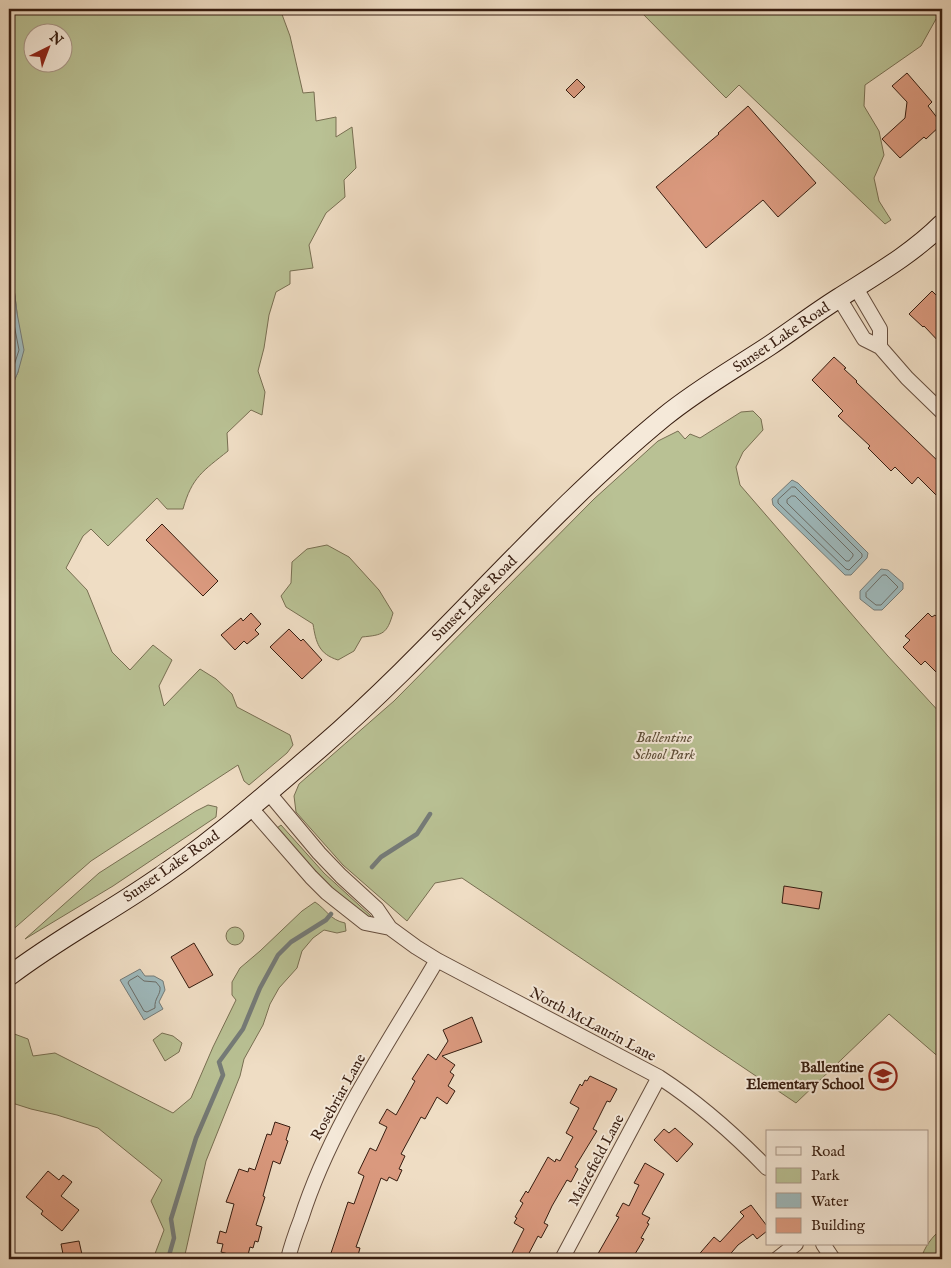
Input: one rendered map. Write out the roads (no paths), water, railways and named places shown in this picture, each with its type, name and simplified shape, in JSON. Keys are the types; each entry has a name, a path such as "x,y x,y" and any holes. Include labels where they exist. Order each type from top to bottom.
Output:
{"main road":[{"name":"Sunset Lake Road","path":"9,976 45,950 190,856 250,808 362,710 623,450 682,402 839,298 893,265 942,224"}],"street":[{"path":"856,288 880,329 880,347"},
{"path":"839,298 864,339 880,347 942,412"},
{"name":"North McLaurin Lane","path":"268,792 319,853 341,876 377,908 390,928 437,960 659,1077 711,1115 742,1142 766,1167"},
{"name":"North McLaurin Lane","path":"250,808 327,893 365,923 390,928"},
{"name":"Rosebriar Lane","path":"288,1259 306,1202 325,1155 345,1115 437,960"},
{"name":"Maizefield Lane","path":"562,1259 659,1077"},
{"path":"777,1259 793,1246"},
{"path":"824,1246 833,1259"}],"water":[{"path":"9,268 13,280 24,350 18,372 9,393"},
{"path":"792,480 798,483 868,553 867,558 851,575 845,575 773,505 772,499"},
{"path":"881,569 888,570 903,583 903,589 882,610 874,610 860,599 860,591"},
{"path":"140,969 145,976 154,976 163,981 165,990 159,1002 163,1009 144,1020 120,980"}],"waterway":[{"path":"372,867 381,857 417,834 430,814"},
{"path":"168,1259 174,1238 171,1219 196,1138 223,1075 219,1062 243,1029 260,988 278,955 291,942 326,920 331,914"}],"place":[{"name":"Ballentine Elementary School","path":"883,1076"}],"park label":[{"name":"Ballentine School Park","path":"664,746"}]}
